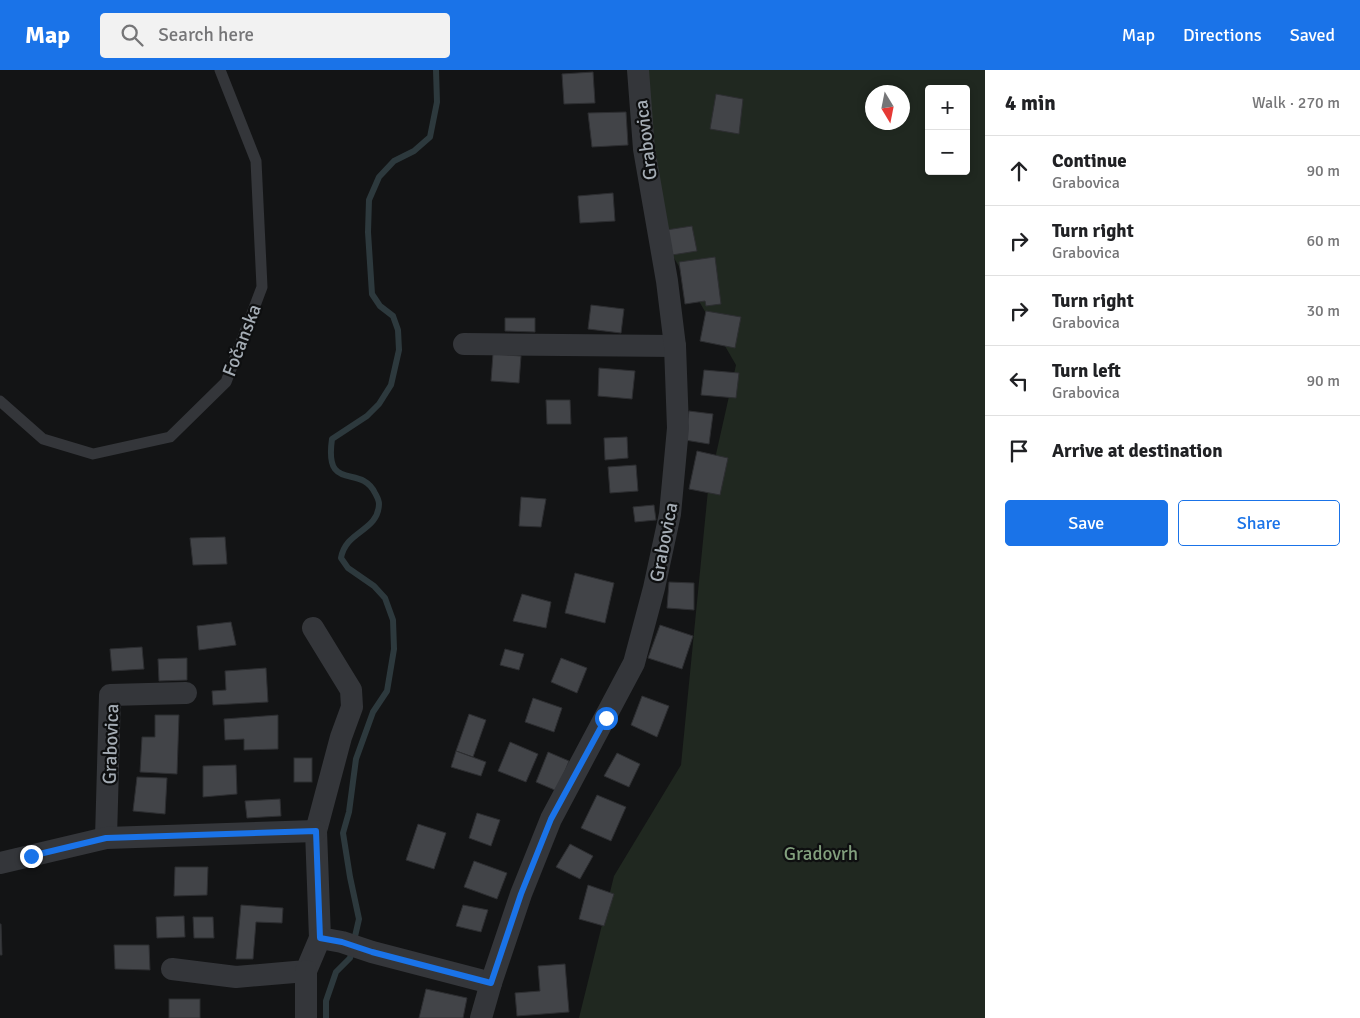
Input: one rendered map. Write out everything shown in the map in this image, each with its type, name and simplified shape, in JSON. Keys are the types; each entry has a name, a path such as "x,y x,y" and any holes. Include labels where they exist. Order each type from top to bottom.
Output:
{"street":[{"name":"Grabovica","path":"480,1018 521,894 551,819 634,663 654,588 670,514 678,428 675,346 667,281 644,149 638,70"},
{"path":"464,344 675,346"},
{"path":"306,1018 306,971 320,938 316,831 341,737 352,707 351,690 313,628"},
{"name":"Grabovica","path":"106,838 110,695 186,693"},
{"path":"0,864 106,838 316,831"},
{"path":"320,938 342,942 372,952 491,983"},
{"path":"172,969 236,977 306,971"}],"lane":[{"name":"Fočanska","path":"0,401 43,439 93,454 170,437 226,382 262,287 256,161 220,70"}],"green space":[{"name":"Gradovrh","path":"637,70 985,70 985,1018 579,1018 614,876 681,765 708,490 736,365 652,220"}],"building":[{"path":"593,72 595,103 564,104 562,74"},
{"path":"716,94 743,99 739,134 710,129"},
{"path":"626,112 628,145 592,147 588,113"},
{"path":"613,193 615,221 580,223 578,196"},
{"path":"692,226 697,251 672,255 666,230"},
{"path":"715,257 721,304 706,306 705,301 685,304 679,262"},
{"path":"591,305 624,309 621,333 588,329"},
{"path":"706,311 741,317 735,348 700,341"},
{"path":"505,318 535,318 535,332 505,331"},
{"path":"493,354 521,356 519,383 491,381"},
{"path":"599,368 635,371 632,399 598,396"},
{"path":"704,370 739,373 736,398 701,395"},
{"path":"546,400 570,400 571,424 547,424"},
{"path":"689,411 713,414 709,444 685,440"},
{"path":"627,437 628,458 605,460 604,438"},
{"path":"697,451 728,458 720,495 689,489"},
{"path":"636,465 638,491 610,493 608,467"},
{"path":"521,497 546,499 541,527 519,526"},
{"path":"654,505 656,520 635,522 633,507"},
{"path":"225,537 227,564 193,565 190,538"},
{"path":"575,573 614,583 605,623 565,613"},
{"path":"669,582 694,583 694,610 667,608"},
{"path":"522,594 551,602 546,628 513,621"},
{"path":"231,622 236,645 199,650 197,626"},
{"path":"660,625 693,636 682,669 648,658"},
{"path":"142,647 144,669 112,671 110,649"},
{"path":"505,649 524,654 519,670 500,665"},
{"path":"187,658 187,680 159,681 158,659"},
{"path":"561,658 587,668 577,693 551,682"},
{"path":"266,668 268,702 213,705 212,691 226,690 225,671"},
{"path":"642,696 669,706 657,737 631,725"},
{"path":"533,698 562,708 554,732 525,722"},
{"path":"469,714 486,720 473,757 456,751"},
{"path":"155,715 179,715 177,774 140,772 142,737 155,737"},
{"path":"278,715 278,749 244,750 244,739 225,740 224,719"},
{"path":"510,742 538,754 526,782 498,771"},
{"path":"456,751 486,762 481,776 451,767"},
{"path":"548,752 569,761 557,791 536,782"},
{"path":"617,753 640,764 629,787 604,776"},
{"path":"294,758 312,758 312,782 294,782"},
{"path":"236,765 237,794 203,797 203,766"},
{"path":"137,777 167,778 165,814 133,811"},
{"path":"597,795 626,807 611,841 581,828"},
{"path":"280,799 281,816 247,818 245,801"},
{"path":"477,813 500,820 491,846 469,838"},
{"path":"418,824 446,833 434,869 406,860"},
{"path":"570,844 593,856 580,879 556,867"},
{"path":"474,861 507,873 497,899 464,887"},
{"path":"175,867 208,867 207,895 174,896"},
{"path":"588,885 614,894 604,926 579,919"},
{"path":"241,905 283,908 282,923 256,922 253,959 236,959"},
{"path":"463,905 488,910 481,932 456,926"},
{"path":"184,916 185,937 157,938 156,917"},
{"path":"193,917 213,917 214,938 194,938"},
{"path":"1,924 2,955 0,955"},
{"path":"114,945 149,945 150,970 115,969"},
{"path":"565,964 569,1012 517,1016 515,993 540,991 538,966"},
{"path":"426,989 467,998 463,1018 419,1018"},
{"path":"169,999 200,999 200,1018 169,1018"}],"waterway":[{"path":"326,1018 326,1001 336,972 350,958 359,919 343,833 349,812 356,759 373,712 387,691 394,649 393,620 385,598 374,586 348,568 341,558 349,542 373,520 377,513 378,500 369,484 338,472 333,466 331,456 332,439 367,416 379,404 391,385 399,350 398,330 393,316 380,306 372,294 368,232 369,200 379,177 394,161 414,151 430,137 437,102 436,70"}],"route":[{"path":"31,856 106,838 316,831 320,938 342,942 372,952 491,983 521,894 551,819 606,718"}]}
